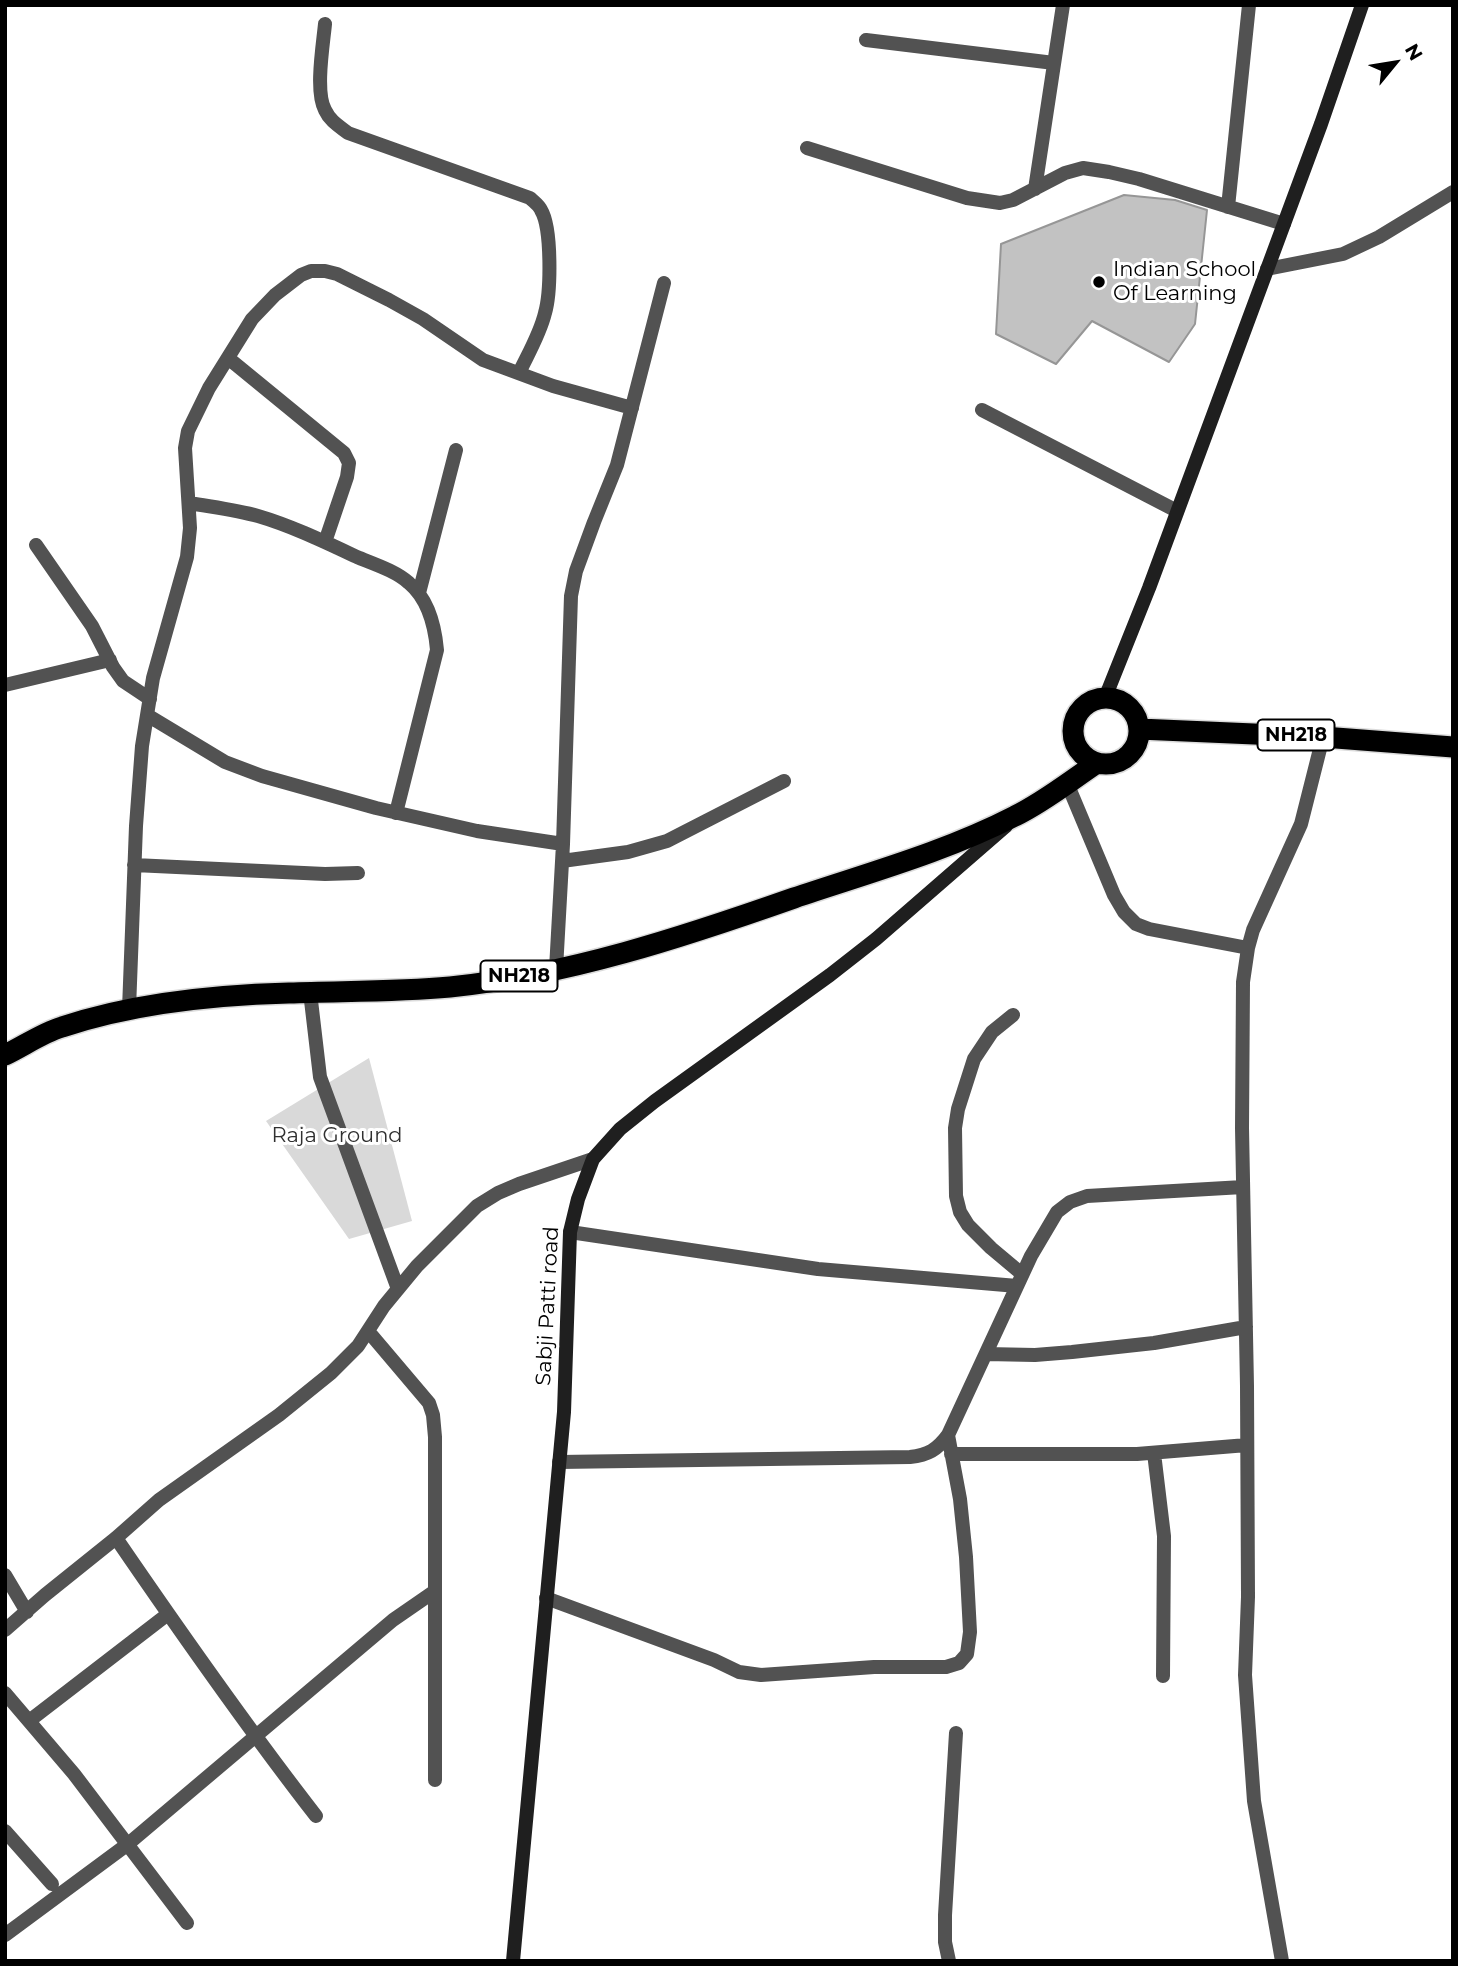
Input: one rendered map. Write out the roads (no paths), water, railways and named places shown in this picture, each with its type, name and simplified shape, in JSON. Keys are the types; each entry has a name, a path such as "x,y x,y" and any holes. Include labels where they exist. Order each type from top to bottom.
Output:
{"highway":[{"path":"1097,763 1086,758 1073,738 1076,715 1084,706 1105,698 1118,700 1136,717 1139,729"},
{"name":"NH218","path":"5,1055 59,1028 129,1009 195,1000 451,986 556,969 617,954 712,926 966,839 1017,816 1097,763 1117,762 1126,757 1138,740 1139,729 1323,737 1453,747"}],"main road":[{"path":"1105,698 1284,224 1362,5"},
{"name":"Sabji Patti road","path":"513,1961 564,1412 570,1232 578,1199 593,1159 620,1129 655,1101 876,939 1017,816"}],"street":[{"path":"1035,190 1063,5"},
{"path":"1228,206 1248,5"},
{"path":"325,24 320,98 334,123 348,133 530,198 541,208 548,233 549,295 539,331 519,373"},
{"path":"866,40 1054,63"},
{"path":"807,148 967,198 1000,203 1013,200 1065,173 1083,168 1139,179 1284,224"},
{"path":"1267,269 1343,254 1379,237 1453,191"},
{"path":"129,1009 141,759 153,678 187,557 190,528 186,448 188,431 209,388 252,319 275,295 302,275 311,271 325,271 337,274 423,319 482,360 553,386 632,408"},
{"path":"556,969 571,596 576,571 617,465 664,284"},
{"path":"228,358 344,453 349,463 347,477 325,542"},
{"path":"982,410 1177,511"},
{"path":"419,593 456,450"},
{"path":"190,503 256,516 325,542 380,566 408,582 419,593 427,607 436,636 437,650 396,813"},
{"path":"36,545 92,625 123,681 150,699"},
{"path":"5,685 110,660"},
{"path":"147,715 225,762 262,776 396,813 477,831 563,844"},
{"path":"1283,1961 1254,1801 1245,1675 1248,1597 1243,982 1253,930 1301,824 1323,737"},
{"path":"562,861 628,852 667,841 784,781"},
{"path":"1067,783 1114,895 1124,912 1136,924 1149,929 1248,948"},
{"path":"134,865 325,874 358,873"},
{"path":"310,992 320,1077 398,1289"},
{"path":"1013,1015 982,1044 974,1059 958,1109 955,1128 956,1196 960,1212 968,1225 1020,1280"},
{"path":"5,1630 159,1500 306,1395 358,1346 384,1306 417,1266 477,1206 519,1184 593,1159"},
{"path":"559,1462 926,1455 938,1447 948,1435 1020,1280 1057,1212 1070,1202 1087,1196 1243,1187"},
{"path":"570,1232 818,1269 1020,1280"},
{"path":"986,1354 1035,1355 1072,1352 1154,1343 1246,1327"},
{"path":"368,1331 418,1388 429,1403 433,1415 435,1780"},
{"path":"546,1598 739,1672 761,1675 874,1667 946,1667 959,1662 967,1654 970,1632 960,1499 948,1435"},
{"path":"951,1454 1154,1453 1247,1445"},
{"path":"1154,1453 1164,1536 1163,1676"},
{"path":"116,1538 255,1736 316,1815"},
{"path":"5,1575 27,1612"},
{"path":"5,1935 128,1844 393,1620 435,1591"},
{"path":"29,1721 168,1614"},
{"path":"5,1693 75,1774 187,1923"},
{"path":"949,1961 945,1941 945,1915 956,1733"},
{"path":"5,1831 52,1884"}],"place":[{"name":"Indian School Of Learning","path":"1099,282"}],"park label":[{"name":"Raja Ground","path":"337,1136"}]}
